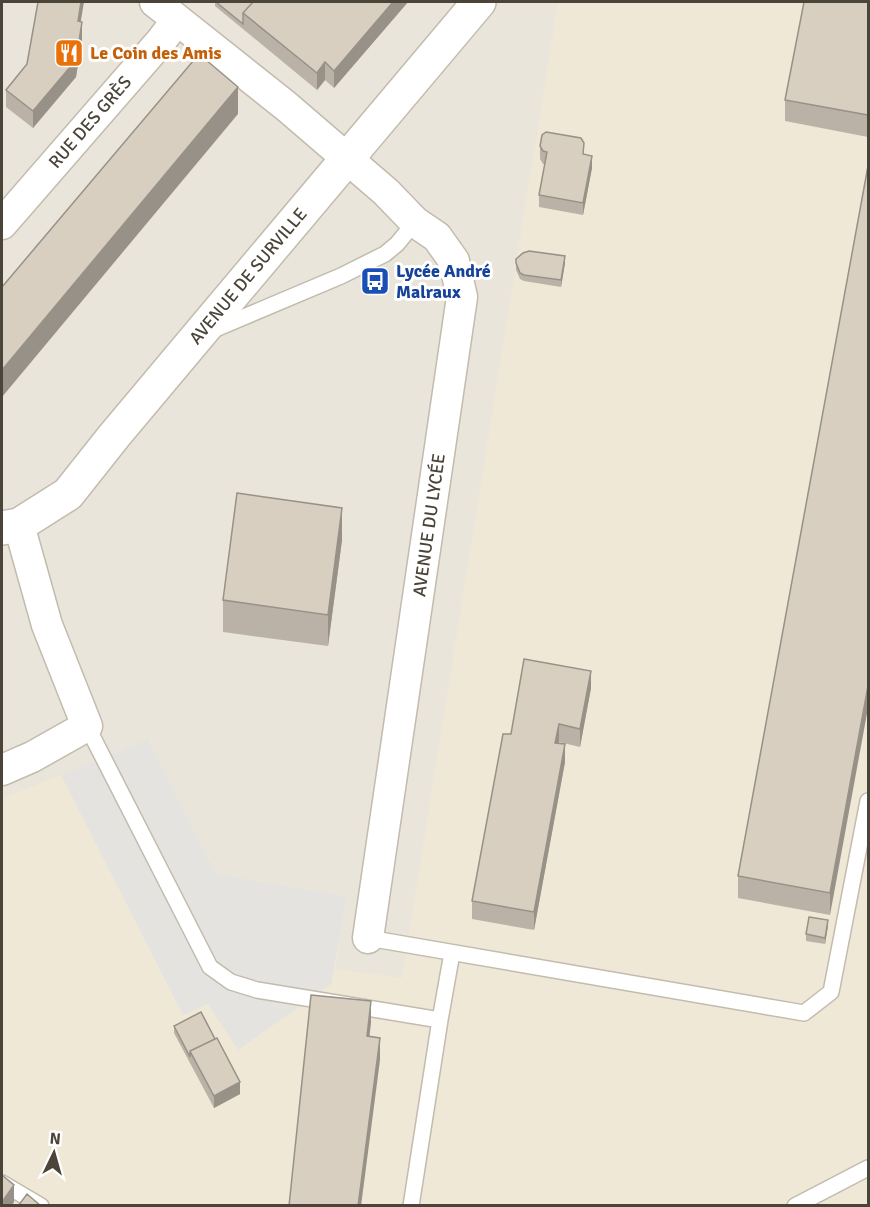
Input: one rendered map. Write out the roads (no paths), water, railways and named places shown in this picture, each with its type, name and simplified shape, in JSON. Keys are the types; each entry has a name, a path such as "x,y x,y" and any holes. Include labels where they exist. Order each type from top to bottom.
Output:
{"street":[{"name":"AVENUE DE SURVILLE","path":"10,526 68,494 196,337 479,2"},
{"name":"AVENUE DU LYCÉE","path":"166,11 286,106 386,192 415,222 437,237 454,261 462,297 368,938"},
{"name":"RUE DES GRÈS","path":"2,224 161,41 166,11"},
{"path":"2,770 32,758 87,726 10,526"}],"lane":[{"path":"196,337 385,254 397,244 415,222"},
{"path":"87,726 210,967 231,982 257,990 440,1020"},
{"path":"368,938 804,1013 831,992 868,801"},
{"path":"411,1206 452,953"},
{"path":"795,1206 868,1168"},
{"path":"2,1183 41,1206"}],"place":[{"name":"Le Coin des Amis","path":"69,53"},
{"name":"Lycée André Malraux","path":"375,281"}]}
